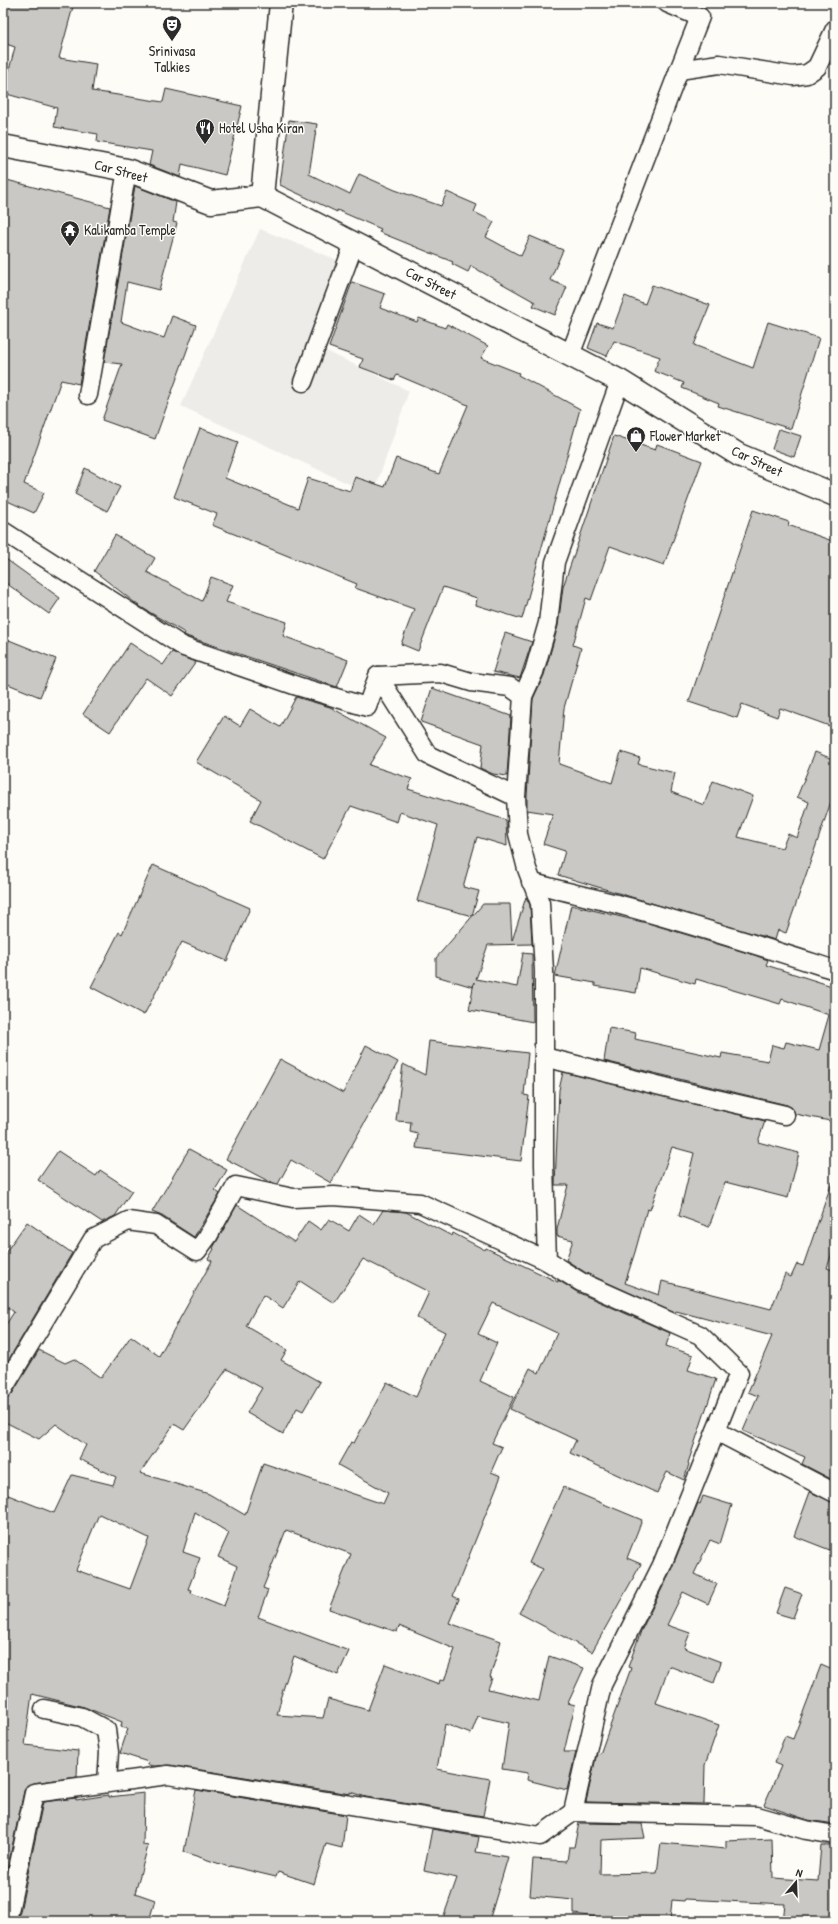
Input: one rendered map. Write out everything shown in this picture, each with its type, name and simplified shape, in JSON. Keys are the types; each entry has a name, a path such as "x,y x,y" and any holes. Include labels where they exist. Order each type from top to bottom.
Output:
{"main road":[{"path":"262,196 282,3"},
{"name":"Car Street","path":"3,146 127,170 211,202 262,196 620,380 739,455 835,495"}],"street":[{"path":"570,355 700,17 667,3"},
{"path":"679,70 719,64 793,76 807,74 817,67 835,29"},
{"path":"88,395 127,170"},
{"path":"303,382 354,244"},
{"path":"554,1264 547,1261 544,971 540,903 531,882 518,834 516,797 523,696 534,672 548,623 555,562 620,380"},
{"path":"3,532 184,647 297,686 367,707 378,676"},
{"path":"378,676 441,673 471,682 510,687 523,696"},
{"path":"378,676 428,755 516,797"},
{"path":"531,882 557,890 592,897 722,933 835,970"},
{"path":"540,903 557,890"},
{"path":"544,1057 785,1115"},
{"path":"3,1388 93,1239 128,1220 156,1225 197,1251 208,1236 236,1186 293,1198 334,1196 420,1203 554,1264 581,1282 700,1334 739,1373 662,1565 602,1685 573,1812"},
{"path":"716,1431 835,1493"},
{"path":"44,1709 82,1717 106,1730 109,1752 107,1783"},
{"path":"7,1921 34,1793 168,1774 540,1836 573,1812 757,1816 806,1830 835,1835"}],"shaded area":[{"path":"260,229 350,265 318,347 409,391 373,495 181,406"}],"building":[{"path":"3,3 74,3 59,58 96,64 92,91 163,102 166,89 242,106 225,175 182,164 180,177 149,165 152,151 97,142 98,134 54,127 57,108 3,93 15,47 3,43"},
{"path":"289,120 317,124 309,174 350,194 359,174 395,190 441,206 447,192 477,205 474,212 494,222 486,237 521,256 530,236 563,250 550,280 567,287 555,315 533,306 535,302 471,266 468,272 452,264 453,262 379,232 381,229 337,210 337,212 280,185"},
{"path":"3,179 110,207 79,384 61,380 24,484 44,493 34,513 3,499"},
{"path":"135,186 176,202 173,222 177,223 159,290 127,282 121,322 164,338 172,316 196,325 155,439 102,420 122,364 104,362"},
{"path":"352,282 385,294 380,308 417,322 419,318 445,328 447,324 488,346 481,358 519,373 518,375 580,409 522,619 476,605 477,598 443,587 418,651 401,644 414,609 355,588 357,584 212,525 217,514 174,497 200,428 238,442 225,478 298,508 308,478 350,491 355,477 385,487 396,458 439,474 468,405 397,375 394,380 360,367 363,359 329,347"},
{"path":"652,285 710,305 694,345 753,368 768,322 819,338 791,429 718,406 719,403 682,388 684,383 654,371 660,357 614,341 607,356 588,348 597,323 613,328 625,296 645,304"},
{"path":"779,429 801,436 794,457 772,449"},
{"path":"614,436 655,450 657,444 702,461 664,565 610,546 591,600 586,598 573,645 581,648 564,708 559,764 612,783 621,752 640,758 638,764 675,773 671,792 704,805 713,781 753,796 738,837 782,848 788,834 797,838 809,802 797,797 815,752 835,760 835,790 786,933 778,930 775,940 558,875 565,851 543,844 553,814 527,810 533,699 544,675 558,626 563,587"},
{"path":"85,468 120,487 107,511 75,494"},
{"path":"753,510 789,522 788,525 835,542 835,728 780,708 777,717 742,704 737,718 689,702"},
{"path":"115,535 155,558 147,572 202,601 211,577 233,585 226,602 287,622 283,636 348,660 337,687 184,635 185,633 139,606 94,571"},
{"path":"3,557 60,598 49,614 3,581"},
{"path":"505,633 532,642 520,678 493,672"},
{"path":"9,640 56,659 40,697 3,682 3,654"},
{"path":"130,643 163,665 172,652 196,662 172,696 146,678 110,732 83,714"},
{"path":"432,688 511,716 507,776 493,774 480,768 483,744 421,722"},
{"path":"296,697 330,707 386,738 369,765 412,779 408,789 506,820 507,846 477,837 463,887 479,891 472,916 417,901 438,825 400,812 397,822 351,806 323,859 250,821 261,800 196,762 224,716 240,726 250,709 280,727"},
{"path":"153,865 250,908 227,961 182,942 144,1015 91,987 119,932 122,934"},
{"path":"526,897 530,905 532,944 488,945 476,979 517,987 523,953 532,954 533,1022 469,1010 474,982 473,987 436,976 436,958 483,904 510,904 512,941"},
{"path":"571,905 651,924 754,955 768,960 766,965 835,987 835,1122 795,1114 792,1108 787,1105 604,1061 609,1028 636,1033 635,1039 721,1058 722,1053 768,1061 772,1045 784,1048 786,1042 819,1050 829,1015 782,999 780,1004 696,979 695,984 640,968 636,993 595,986 595,983 555,976"},
{"path":"429,1041 528,1053 524,1095 529,1096 521,1161 416,1148 418,1134 410,1132 411,1122 396,1121 403,1064 425,1075"},
{"path":"366,1045 398,1062 331,1183 291,1160 278,1184 270,1182 226,1159 280,1059 343,1093"},
{"path":"563,1072 765,1121 758,1142 799,1153 788,1198 725,1182 709,1227 679,1216 694,1153 672,1147 650,1210 647,1209 625,1283 659,1295 662,1281 771,1309 785,1274 791,1277 797,1264 803,1266 832,1182 835,1182 835,1244 827,1268 835,1271 835,1481 802,1464 805,1457 743,1431 758,1396 748,1392 772,1336 676,1311 675,1313 586,1273 566,1260 573,1240 557,1236 557,1229 568,1185 555,1185 559,1090"},
{"path":"189,1149 227,1170 215,1190 220,1194 194,1237 162,1216 152,1212"},
{"path":"58,1151 96,1176 100,1170 132,1191 115,1216 102,1222 38,1180"},
{"path":"237,1205 294,1242 308,1221 321,1230 329,1219 349,1231 359,1214 374,1224 383,1210 406,1212 452,1236 453,1233 485,1250 486,1248 558,1282 558,1280 577,1292 670,1333 666,1346 693,1355 688,1370 716,1379 688,1463 689,1464 684,1480 667,1472 657,1493 570,1453 576,1440 510,1409 530,1368 539,1373 557,1333 493,1303 478,1334 497,1343 480,1381 514,1397 492,1443 502,1447 491,1472 501,1476 453,1596 459,1599 449,1623 501,1641 490,1677 492,1678 488,1689 539,1701 549,1656 584,1668 568,1703 575,1705 564,1752 576,1752 567,1790 527,1780 528,1773 502,1769 509,1723 478,1716 471,1734 445,1724 437,1769 490,1779 483,1816 366,1797 350,1792 350,1794 170,1765 148,1765 148,1762 120,1753 128,1729 121,1727 122,1722 84,1707 32,1694 25,1745 78,1751 77,1777 33,1783 27,1786 24,1791 3,1889 3,1493 54,1513 72,1475 113,1485 116,1477 79,1459 86,1445 56,1424 39,1439 3,1421 3,1399 12,1394 39,1350 65,1363 74,1359 101,1378 131,1336 159,1356 212,1261 208,1259 214,1249 213,1248","holes":["363,1259 429,1292 417,1318 445,1332 416,1397 387,1382 354,1443 351,1442 338,1465 388,1493 383,1504 263,1463 245,1515 209,1494 140,1473 174,1424 184,1430 227,1369 262,1388 247,1413 283,1434 297,1408 303,1411 320,1382 281,1360 287,1350 246,1326 263,1295 283,1308 300,1281 334,1303","195,1512 229,1533 218,1557 237,1566 224,1606 191,1593 192,1590 188,1589 200,1558 183,1552","99,1514 149,1538 130,1589 76,1570","286,1530 351,1554 329,1609 397,1632 399,1626 455,1649 444,1681 440,1680 439,1684 385,1664 368,1710 328,1699 323,1718 277,1715 280,1699 294,1656 338,1675 349,1651 258,1617 268,1590 263,1588"]},
{"path":"27,1222 72,1253 3,1369 3,1325 5,1326 14,1312 3,1304 3,1256"},
{"path":"563,1487 642,1520 627,1558 641,1564 592,1652 519,1613 543,1569 529,1563"},
{"path":"810,1492 835,1503 835,1552 794,1536"},
{"path":"703,1496 732,1505 720,1544 710,1540 694,1574 717,1584 708,1604 683,1592 667,1625 690,1633 684,1648 721,1662 714,1683 669,1666 656,1703 719,1725 705,1765 704,1804 586,1802 597,1753 600,1754 631,1668 628,1667 641,1631 671,1570 698,1503 700,1504"},
{"path":"785,1588 802,1594 793,1618 776,1613"},
{"path":"821,1665 835,1671 835,1824 808,1820 764,1805 781,1766 774,1763 785,1736 793,1739"},
{"path":"196,1790 346,1815 342,1848 326,1844 314,1884 278,1872 276,1877 229,1867 184,1852"},
{"path":"144,1793 143,1845 148,1846 135,1893 155,1900 149,1921 18,1921 43,1802"},
{"path":"579,1823 642,1824 645,1838 601,1840 600,1874 657,1873 661,1843 726,1849 726,1841 772,1839 773,1878 818,1881 821,1845 835,1845 835,1921 783,1921 785,1904 685,1899 684,1901 672,1900 670,1921 627,1921 574,1914 574,1900 530,1896 533,1859 567,1861 569,1847 574,1847"},
{"path":"432,1829 479,1837 476,1852 508,1857 489,1921 442,1921 457,1878 424,1871"}],"place":[{"name":"Srinivasa Talkies","path":"172,42"},
{"name":"Hotel Usha Kiran","path":"205,145"},
{"name":"Kalikamba Temple","path":"70,247"},
{"name":"Flower Market","path":"636,453"}]}
